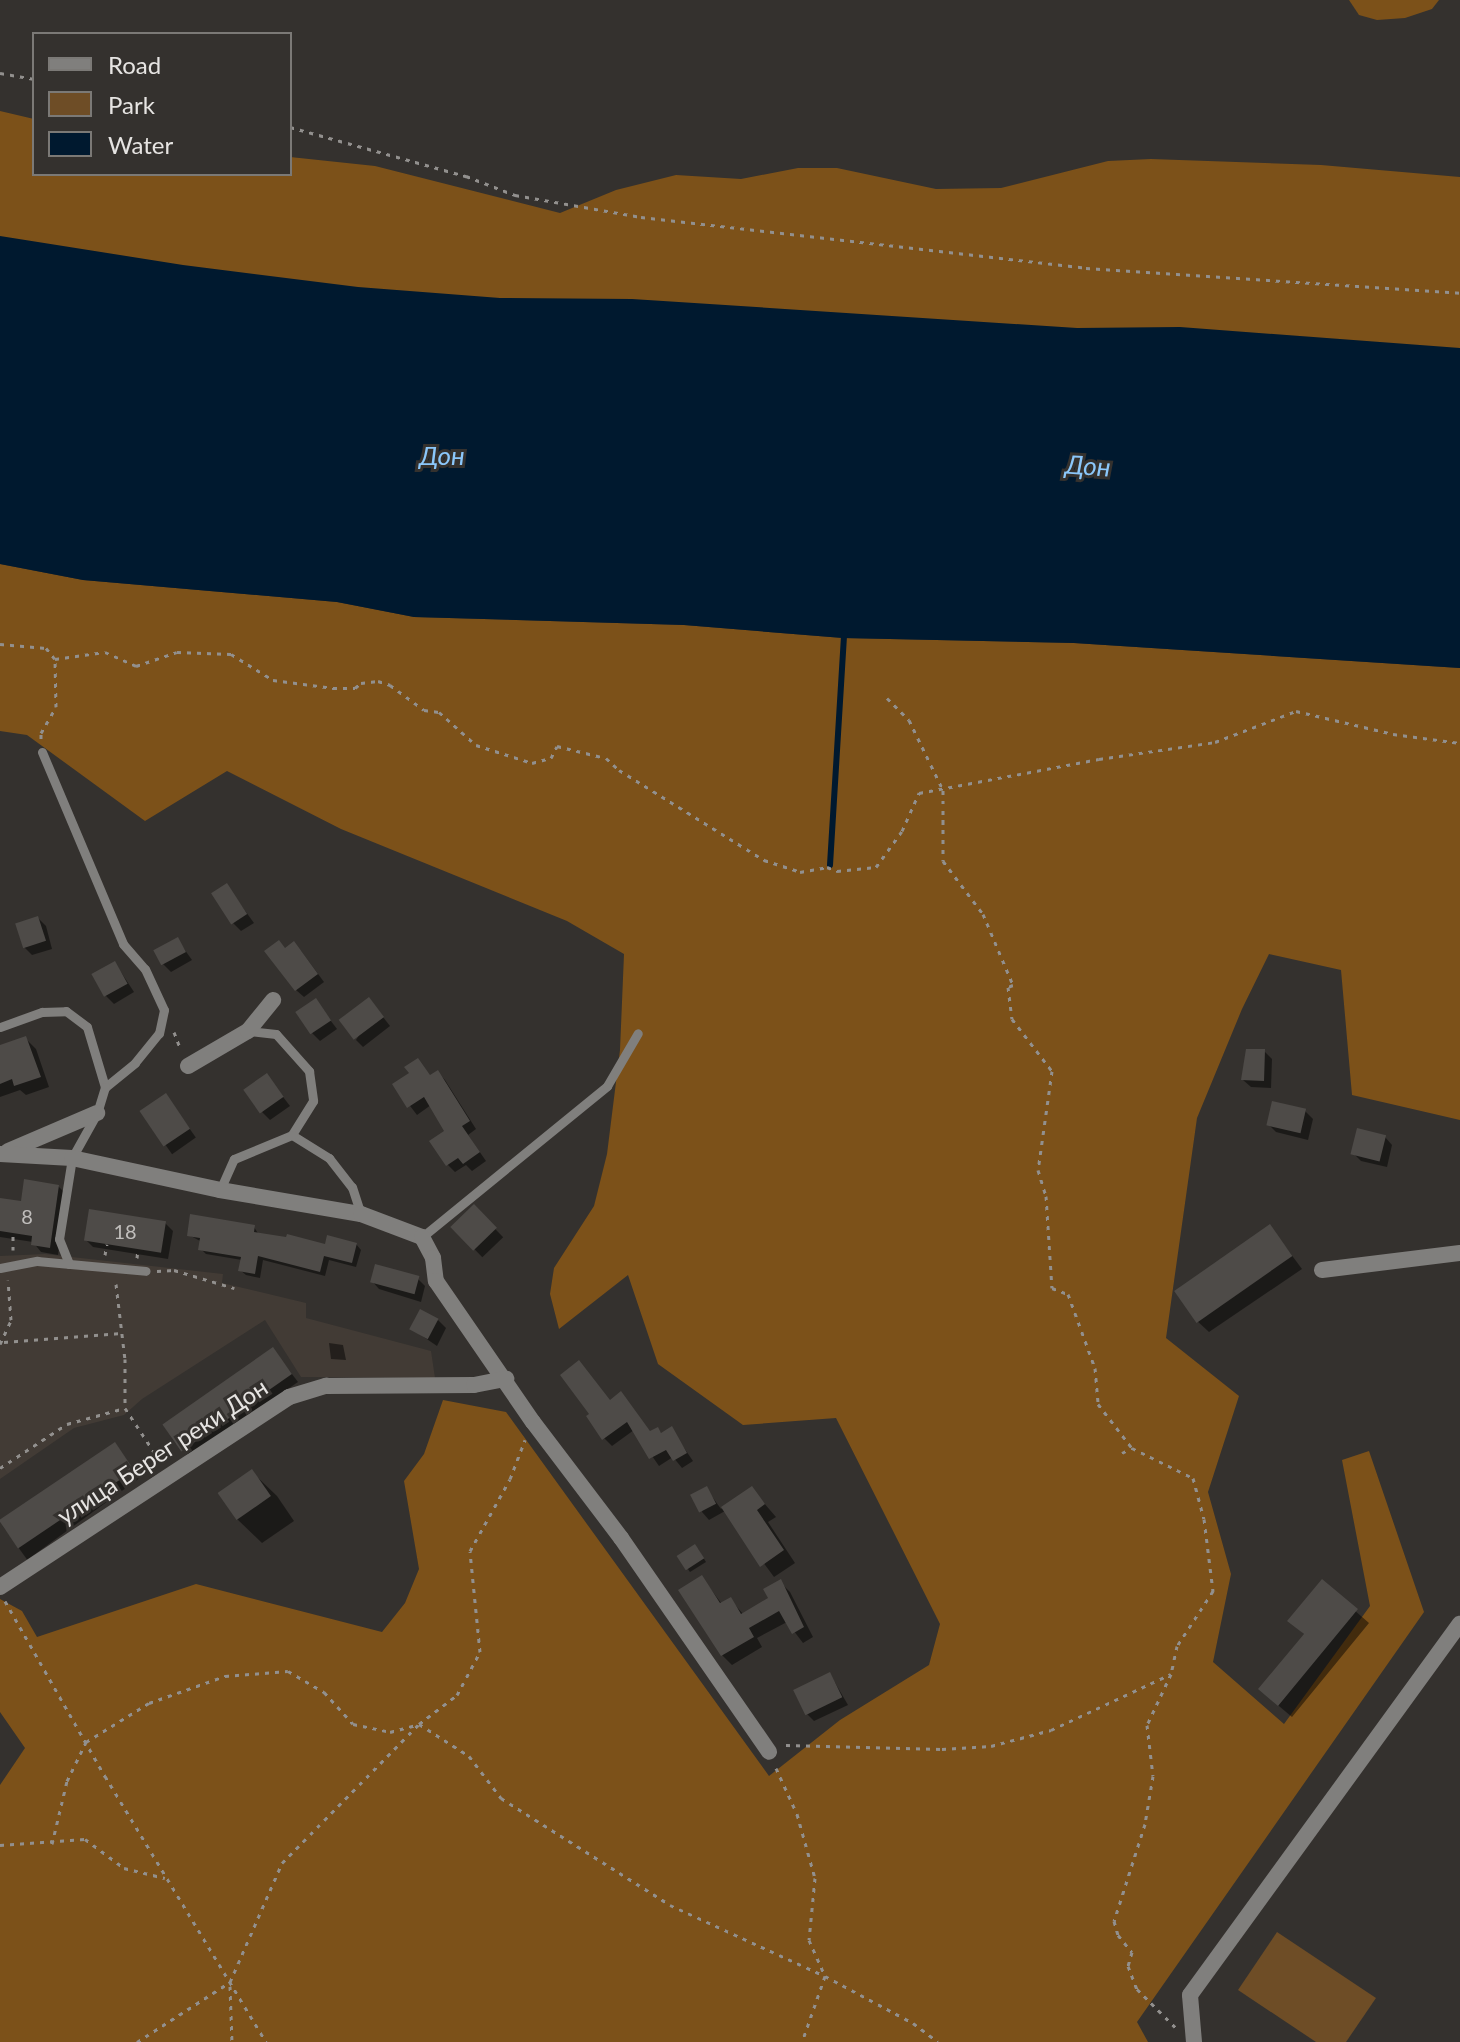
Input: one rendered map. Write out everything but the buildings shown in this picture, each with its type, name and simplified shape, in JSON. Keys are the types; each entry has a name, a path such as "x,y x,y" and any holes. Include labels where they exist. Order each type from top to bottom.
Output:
{"street":[{"path":"188,1066 248,1031 273,1000"},
{"path":"1,1153 97,1113"},
{"path":"1,1153 72,1158 220,1190 361,1214 422,1237 433,1258 436,1281 533,1422 621,1538 769,1752"},
{"path":"1322,1270 1460,1253"},
{"name":"улица Берег реки Дон","path":"0,1590 289,1397 326,1386 474,1385 506,1379"},
{"path":"1194,2042 1190,1995 1460,1624"}],"lane":[{"path":"42,752 123,944 145,969 164,1010 159,1033 135,1063 105,1087"},
{"path":"0,1027 42,1012 66,1011 87,1027 105,1087 97,1113 72,1158 59,1239 44,1262"},
{"path":"220,1190 234,1159 292,1135 313,1101 309,1071 276,1034 248,1031"},
{"path":"422,1237 607,1086 638,1033"},
{"path":"292,1135 329,1158 352,1187 361,1214"},
{"path":"59,1239 69,1264"},
{"path":"6,1267 44,1262 146,1271"}],"path":[{"path":"0,73 32,79"},
{"path":"292,128 466,176 515,195 628,216 1086,268 1460,293"},
{"path":"0,644 46,648 55,659 56,707 41,733 42,752"},
{"path":"55,659 105,652 142,666 177,652 215,653 240,657 273,680 333,688 355,688 361,683 378,681 390,685 424,710 439,712 476,745 532,763 551,758 557,746 606,758 619,770 764,860 800,872 827,867 837,871 876,867 902,831 919,793 1099,759 1215,742 1296,711 1393,734 1460,743"},
{"path":"887,698 909,720 943,790 943,861 983,914 1013,985 1008,987 1012,1019 1052,1071 1038,1170 1048,1210 1052,1288 1068,1294 1095,1368 1098,1404 1132,1448 1193,1478 1204,1519 1213,1591 1177,1646 1171,1674 1147,1725 1153,1776 1145,1824 1114,1921 1118,1935 1132,1952 1128,1966 1137,1989 1177,2029"},
{"path":"164,1010 188,1066"},
{"path":"13,1233 6,1267 11,1320 2,1343 122,1333"},
{"path":"113,1268 122,1333 125,1408 137,1420 168,1475"},
{"path":"146,1271 174,1270 234,1288"},
{"path":"0,1468 67,1424 125,1408"},
{"path":"232,2042 230,1982 282,1863 419,1724 457,1695 480,1652 470,1551 510,1479 533,1422"},
{"path":"1122,1453 1132,1448"},
{"path":"0,1590 86,1742 266,2042"},
{"path":"52,1844 67,1781 86,1742 149,1703 225,1676 288,1671 324,1692 353,1724 390,1732 419,1724 469,1756 501,1798 670,1905 825,1976 913,2023 938,2042"},
{"path":"802,2042 825,1976 809,1940 815,1878 797,1814 769,1752 788,1744 942,1749 991,1746 1051,1730 1171,1674"},
{"path":"0,1845 27,1841 52,1844 85,1839 124,1868 167,1878"},
{"path":"137,2042 230,1982"}],"shaded area":[{"path":"1349,0 1439,0 1432,9 1405,18 1377,20 1359,15"},
{"path":"0,111 32,119 32,176 292,176 292,157 375,166 560,213 616,190 676,175 741,179 798,168 837,168 936,189 1001,188 1108,161 1151,159 1321,165 1460,177 1460,353 619,313 143,270 0,245"},
{"path":"0,564 83,580 337,602 414,617 684,625 843,638 1074,643 1460,668 1460,1120 1352,1095 1341,970 1269,954 1242,1009 1197,1118 1166,1338 1239,1396 1208,1492 1231,1574 1213,1662 1284,1724 1370,1606 1342,1460 1369,1451 1424,1612 1137,2022 1148,2042 0,2042 0,1785 25,1748 0,1712 0,1599 22,1611 37,1637 196,1584 382,1632 405,1603 419,1569 404,1481 424,1454 443,1400 506,1412 769,1776 840,1720 929,1665 940,1624 836,1418 743,1425 658,1364 628,1275 559,1329 550,1294 554,1268 594,1206 607,1154 620,1050 624,954 567,921 341,829 227,771 145,821 27,735 0,731"},
{"path":"45,1254 223,1274 222,1283 306,1303 306,1318 431,1351 435,1378 301,1377 265,1320 142,1399 124,1415 74,1428 0,1479 0,1256"}],"green space":[{"path":"1277,1932 1376,1998 1346,2042 1316,2042 1238,1990"}],"water":[{"name":"Дон","path":"0,236 183,265 358,287 500,298 632,299 1077,328 1180,327 1460,348 1460,668 1074,643 843,638 684,625 414,617 337,602 83,580 0,564"}],"waterway":[{"path":"830,865 844,633"}]}
